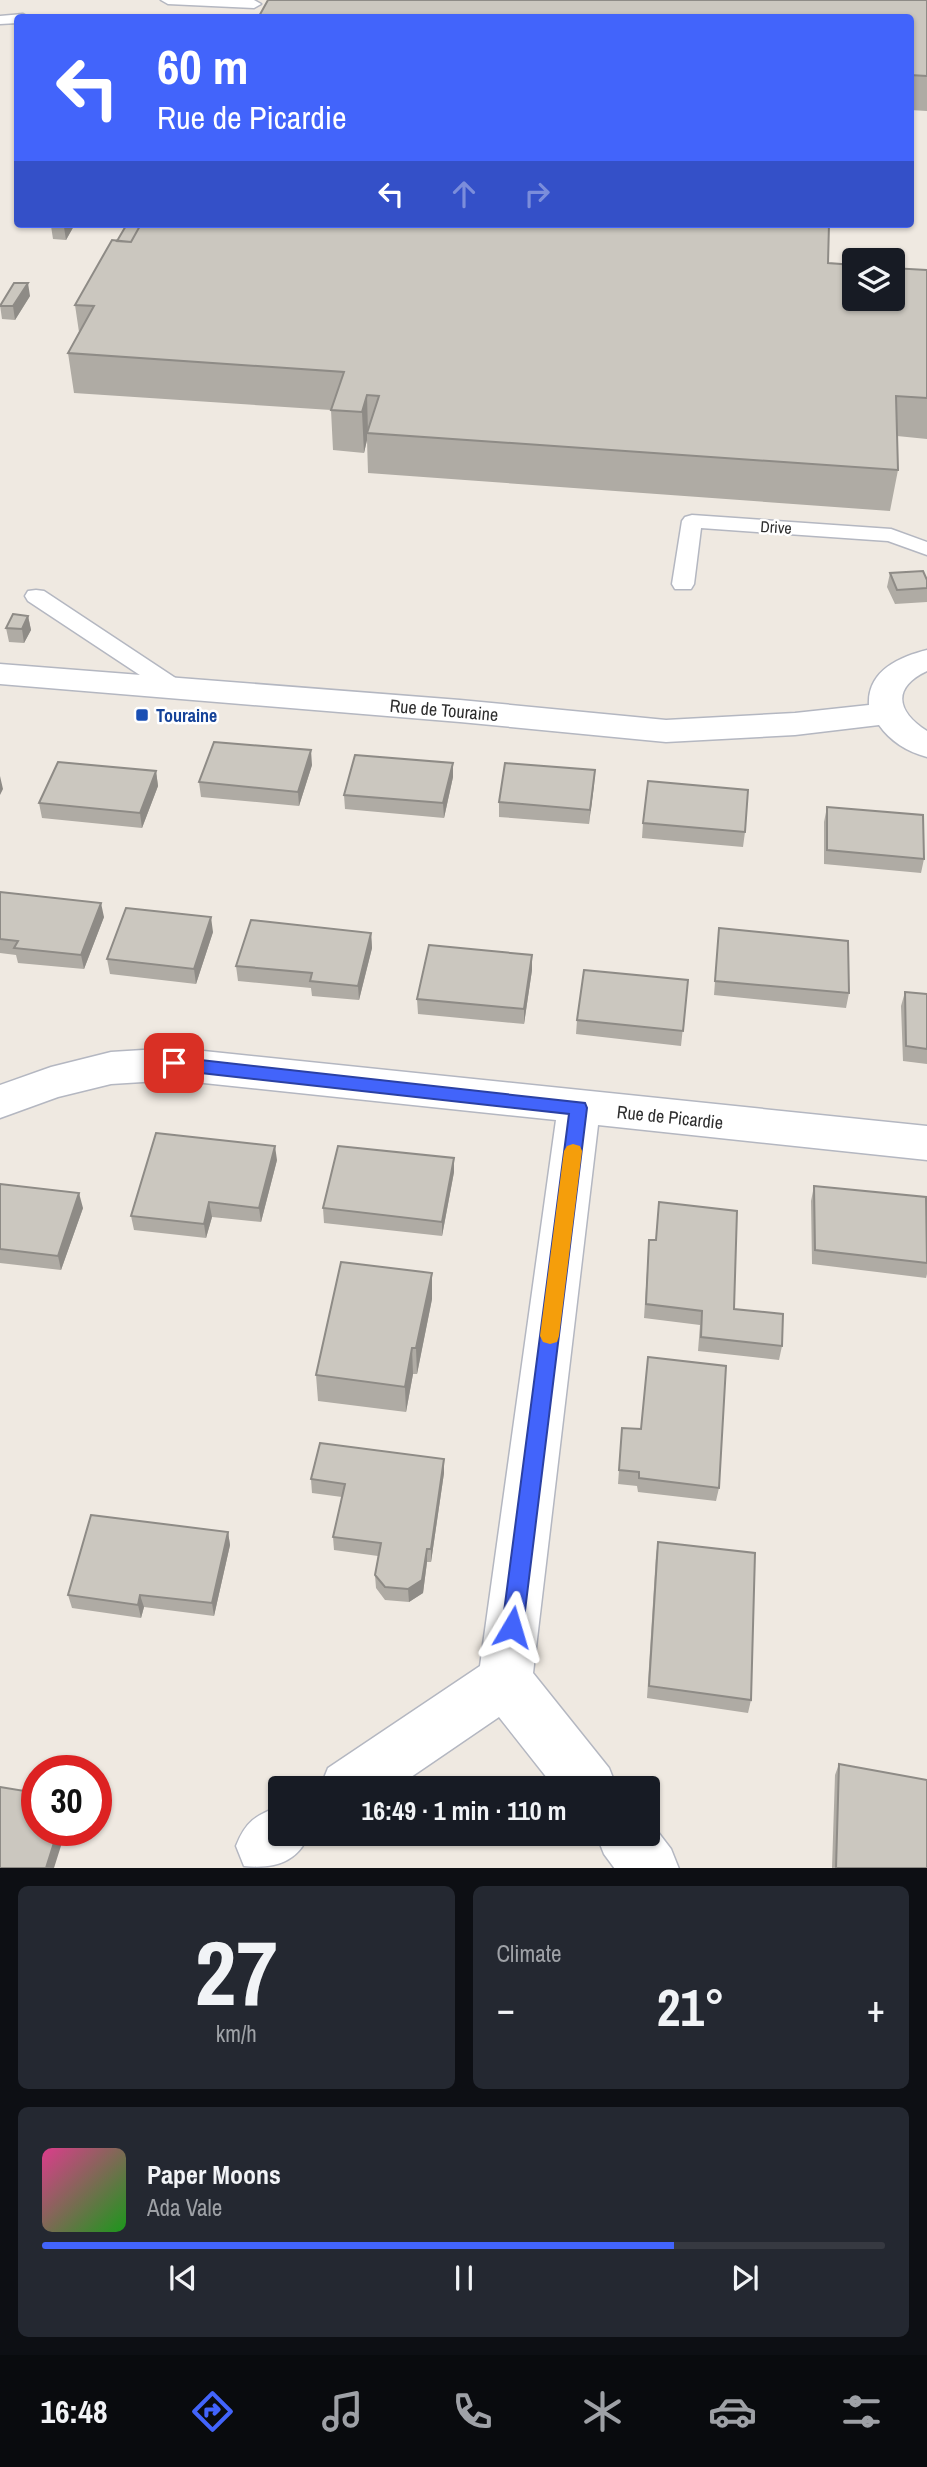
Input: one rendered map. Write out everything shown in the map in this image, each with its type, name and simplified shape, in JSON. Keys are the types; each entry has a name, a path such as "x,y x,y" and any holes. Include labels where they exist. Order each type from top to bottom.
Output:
{"street":[{"path":"927,660 898,672 888,685 885,700 888,713 905,733 927,746"},
{"name":"Rue de Touraine","path":"0,674 172,686 666,732 794,724 888,713"},
{"name":"Rue de Picardie","path":"0,1102 51,1083 111,1068 174,1063 927,1143"},
{"path":"579,1108 505,1681 580,1776"},
{"path":"366,1776 505,1681"},
{"path":"634,1846 651,1868"}],"lane":[{"path":"168,0 254,5"},
{"name":"Drive","path":"683,584 692,521 891,535 924,549"},
{"path":"36,596 172,686"}],"building":[{"path":"268,0 927,0 927,76 914,75 914,14 260,14"},
{"path":"125,228 139,228 131,242 117,241"},
{"path":"139,228 829,228 828,263 842,264 842,311 905,311 905,269 927,270 927,398 896,396 898,470 367,433 379,396 367,395 362,412 331,410 344,372 68,353 94,306 75,305 112,240 131,242"},
{"path":"14,283 28,283 13,306 0,306"},
{"path":"923,571 927,588 897,590 890,573"},
{"path":"13,614 28,616 22,629 6,628"},
{"path":"214,742 311,750 298,792 199,782"},
{"path":"355,755 453,763 443,803 344,795"},
{"path":"58,762 156,771 140,813 39,803"},
{"path":"505,763 595,770 590,810 499,802"},
{"path":"648,781 748,790 745,832 643,823"},
{"path":"827,807 923,815 924,859 827,850"},
{"path":"0,892 101,903 81,955 14,948 18,941 0,939"},
{"path":"126,908 211,917 194,969 107,959"},
{"path":"251,920 371,933 358,986 310,981 312,973 236,966"},
{"path":"719,928 848,941 849,993 715,981"},
{"path":"429,945 532,955 524,1009 417,999"},
{"path":"584,970 688,980 683,1031 577,1020"},
{"path":"905,992 927,994 927,1049 906,1046"},
{"path":"156,1133 275,1146 259,1208 209,1202 204,1224 131,1216"},
{"path":"338,1146 454,1158 442,1222 323,1208"},
{"path":"0,1184 79,1193 58,1256 0,1249"},
{"path":"814,1186 926,1197 927,1263 815,1250"},
{"path":"659,1202 737,1211 734,1309 783,1314 782,1346 701,1337 702,1311 646,1304 649,1240 656,1240"},
{"path":"341,1262 432,1273 416,1348 412,1348 405,1387 316,1375"},
{"path":"648,1357 726,1366 719,1488 639,1478 639,1472 619,1470 622,1428 641,1429"},
{"path":"320,1443 444,1459 431,1549 427,1549 422,1580 408,1589 385,1587 375,1575 381,1543 333,1537 345,1484 311,1479"},
{"path":"91,1515 228,1532 212,1603 140,1595 138,1605 68,1595"},
{"path":"658,1542 755,1553 751,1700 649,1686"},
{"path":"839,1764 927,1780 927,1868 836,1868"},
{"path":"0,1787 21,1790 21,1846 53,1846 46,1868 0,1868"}],"slow traffic":[{"path":"550,1336 573,1151"}],"place":[{"name":"Touraine","path":"142,715"}],"route":[{"path":"174,1063 579,1108 512,1627"}]}
